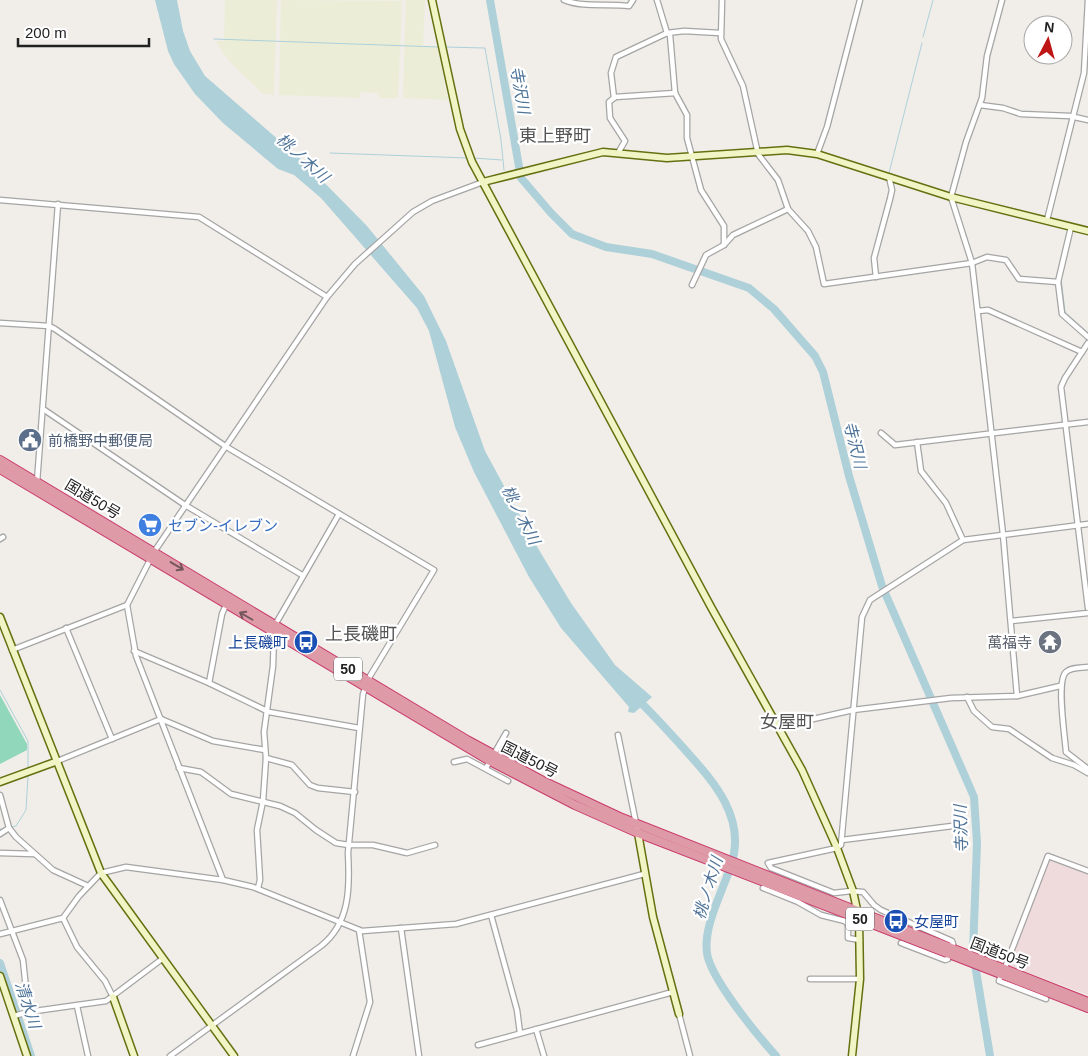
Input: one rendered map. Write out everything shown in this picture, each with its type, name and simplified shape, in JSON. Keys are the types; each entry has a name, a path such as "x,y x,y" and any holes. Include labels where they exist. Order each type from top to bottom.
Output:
{"highway":[{"name":"国道50号","path":"0,460 36,486 367,684 489,762 575,805 638,832 707,855"},
{"name":"国道50号","path":"0,469 36,486"},
{"name":"国道50号","path":"152,555 226,605 274,628"},
{"name":"国道50号","path":"489,762 574,796 707,855 858,910 1088,1008"},
{"name":"国道50号","path":"753,873 859,919 968,958"},
{"name":"国道50号","path":"988,966 1088,1002"}],"street":[{"path":"432,0 460,129 468,154 692,572 802,770 837,848 853,891 859,919 860,979 852,1056"},
{"path":"564,0 570,3 610,3 629,6 632,0"},
{"path":"657,0 667,33 670,34 675,93 687,115 686,131 701,190 724,226 724,244"},
{"path":"722,0 720,33 724,47 744,86 758,151 778,180 788,209 808,231 816,247 824,284 972,263 987,257 1006,260 1019,279 1058,282"},
{"path":"818,154 827,127 860,0"},
{"path":"1002,0 988,56 980,105 966,142 951,197 972,263 1003,534 1017,696"},
{"path":"1047,220 1084,67 1088,0"},
{"path":"614,98 611,73 616,57 667,33 684,31 720,33"},
{"path":"618,153 625,141 610,118 609,102 614,98 675,93"},
{"path":"980,105 1003,108 1021,114 1073,116 1088,120"},
{"path":"223,880 134,651 127,605 152,555 327,297 355,264 390,232 423,206 483,182 595,153 618,153 648,158 786,150 818,154 951,197 1088,231"},
{"path":"876,277 874,258 892,190 889,176"},
{"path":"0,200 199,216 327,297"},
{"path":"36,486 58,204"},
{"path":"693,283 702,260 733,235 788,209"},
{"path":"1071,226 1058,282 1062,314 1088,337"},
{"path":"978,311 988,310 1082,352"},
{"path":"0,323 49,326 226,446 434,570 367,684 359,728 349,845 350,879 340,923 334,936 170,1056"},
{"path":"1088,343 1061,387 1088,608"},
{"path":"43,408 185,505 302,575"},
{"path":"881,433 893,444 1088,422"},
{"path":"917,442 921,471 946,503 962,540"},
{"path":"258,888 260,880 256,830 263,801 266,758 264,732 273,666 274,628 302,575 339,514"},
{"path":"953,944 952,941 901,917 881,910 874,905 866,894 853,891 834,893 771,868 768,863 837,848 841,845 862,613 868,603 962,540 1088,524"},
{"path":"12,650 127,605"},
{"path":"210,683 222,614 226,605"},
{"path":"1011,621 1088,613"},
{"path":"0,617 55,762 100,873 234,1056"},
{"path":"66,628 112,739"},
{"path":"134,651 210,683 268,712 359,728"},
{"path":"1088,667 1068,670 1063,675 1060,686 1066,752 1088,768"},
{"path":"778,727 853,710 942,699 1017,696 1060,686"},
{"path":"968,697 974,711 992,727 1009,730 1052,758 1074,765 1088,774"},
{"path":"0,782 160,720 213,741 265,750"},
{"path":"489,762 506,733"},
{"path":"618,735 638,832 652,917 690,1056"},
{"path":"266,758 292,765 310,785 318,788 355,792"},
{"path":"454,762 467,759 489,762 508,781"},
{"path":"179,768 200,772 231,794 263,801 295,813 336,843 349,845 372,844 407,852 435,845"},
{"path":"0,795 2,809 9,828 34,854 53,870 88,886"},
{"path":"842,840 960,825"},
{"path":"0,834 9,828"},
{"path":"0,853 34,854"},
{"path":"1006,964 1048,856 1088,871"},
{"path":"0,934 64,918 100,873 126,867 223,880 258,888 359,930 456,924 644,874"},
{"path":"763,888 798,902 821,915 842,920 848,925 848,938 860,940"},
{"path":"0,900 24,964 26,989 31,1012"},
{"path":"491,915 517,1010 520,1033"},
{"path":"64,918 77,948 105,980 134,1056"},
{"path":"401,928 419,1056"},
{"path":"353,1056 370,1002 359,930"},
{"path":"901,942 945,960 948,959"},
{"path":"16,1016 106,1001 162,959"},
{"path":"0,976 16,1016 27,1056"},
{"path":"1000,978 999,981 1046,1000"},
{"path":"810,979 860,979"},
{"path":"478,1044 673,992"},
{"path":"77,1006 88,1056"},
{"path":"536,1029 544,1056"}],"shaded area":[{"path":"1050,858 1088,873 1088,995 1007,965"}],"green space":[{"path":"225,0 277,0 274,95 262,93 230,62 215,41 224,41"},
{"path":"281,0 402,1 398,98 379,98 379,93 360,92 360,98 279,95"},
{"path":"406,0 425,0 423,46 438,47 448,100 403,98"},
{"path":"0,695 27,744 27,750 0,764"}],"water":[{"path":"155,0 177,0 183,31 190,51 205,76 304,162 367,226 424,296 446,341 485,451 536,545 571,603 615,665 652,697 634,713 628,712 629,707 561,628 529,577 474,472 455,427 429,331 417,308 321,198 294,175 278,169 223,123 195,94 174,64 168,51"}],"waterway":[{"name":"寺沢川","path":"490,0 521,178 551,213 572,234 606,247 652,254 749,288 774,309 815,356 823,372 849,476 882,586 974,797 977,843 973,952 990,1056"},
{"path":"923,37 933,0"},
{"path":"214,39 438,47"},
{"path":"889,173 922,43"},
{"path":"445,47 485,48 501,140 504,170"},
{"path":"330,153 467,158"},
{"path":"473,158 502,160"},
{"path":"1038,222 1068,230"},
{"path":"1067,255 1072,231"},
{"path":"1061,278 1065,312 1088,333"},
{"path":"0,690 28,741 28,769"},
{"name":"桃ノ木川","path":"637,699 702,769 723,798 730,813 735,847 731,865 711,920 708,932 707,953 710,964 725,991 776,1056"},
{"path":"11,827 16,826 26,810 28,776"},
{"path":"0,829 7,828"},
{"name":"清水川","path":"0,963 31,1056"}],"place":[{"name":"前橋野中郵便局","path":"30,440"},
{"name":"セブン-イレブン","path":"150,525"},
{"name":"上長磯町","path":"306,642"},
{"name":"萬福寺","path":"1050,642"},
{"name":"女屋町","path":"896,921"}],"district":[{"name":"東上野町","path":"555,136"},
{"name":"上長磯町","path":"361,634"},
{"name":"女屋町","path":"787,722"}]}
